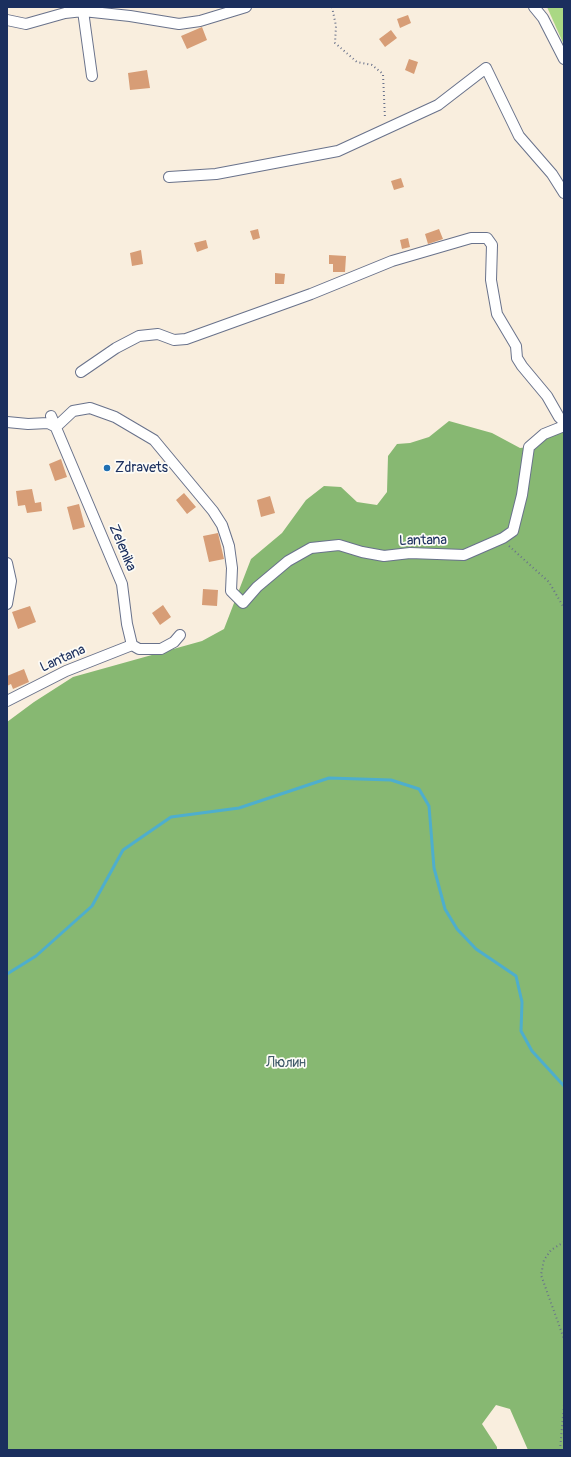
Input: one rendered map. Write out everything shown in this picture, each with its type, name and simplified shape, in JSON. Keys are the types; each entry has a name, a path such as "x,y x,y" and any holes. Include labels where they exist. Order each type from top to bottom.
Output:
{"street":[{"path":"7,20 26,24 65,13 83,11 130,16 179,24 200,21 246,7"},
{"path":"534,7 543,18 564,59"},
{"path":"83,11 92,76"},
{"path":"169,177 216,174 338,151 438,105 486,68 520,136 552,174 564,194"},
{"path":"81,372 116,348 140,336 158,334 174,340 186,339 310,294 392,261 471,238 488,238 492,245 491,280 497,314 516,346 517,358 564,422"},
{"name":"Lantana","path":"56,427 73,411 90,408 115,418 154,440 213,510 222,525 229,546 232,568 232,591 243,603 257,587 288,561 311,548 339,545 362,552 384,556 410,553 464,555 513,532"},
{"name":"Zelenika","path":"51,416 122,584 127,624 132,645"},
{"path":"7,422 28,424 48,423 56,427"},
{"path":"506,543 513,532 521,501 529,447 544,434 564,426"},
{"path":"7,563 11,580 7,604"},
{"path":"132,645 139,649 161,649 174,642 180,635"},
{"name":"Lantana","path":"7,701 66,671 132,645"}],"path":[{"path":"332,7 336,26 335,43 357,62 372,65 383,74 386,130"},
{"path":"506,543 549,582 564,608"},
{"path":"564,1242 551,1250 544,1260 542,1275 564,1339"},
{"path":"560,1450 564,1405"}],"green space":[{"path":"547,7 564,7 564,45"},
{"name":"Люлин","path":"449,421 492,433 520,448 529,447 564,428 564,1450 528,1450 510,1409 496,1405 482,1424 497,1447 497,1450 7,1450 7,722 34,702 73,677 202,641 224,629 251,559 282,533 306,500 324,486 341,487 357,502 377,505 387,492 388,456 397,444 410,443 429,437"}],"building":[{"path":"408,15 411,23 400,28 397,19"},
{"path":"202,27 207,40 187,49 181,36"},
{"path":"391,30 397,38 385,47 379,39"},
{"path":"409,59 418,62 414,74 405,70"},
{"path":"147,70 150,88 130,90 128,73"},
{"path":"401,178 404,187 394,190 391,181"},
{"path":"258,229 260,238 253,240 250,231"},
{"path":"439,229 443,239 428,244 425,234"},
{"path":"408,238 410,247 402,249 400,240"},
{"path":"206,240 208,248 197,252 194,243"},
{"path":"141,250 143,264 132,266 130,253"},
{"path":"329,255 346,256 345,272 333,272 333,264 329,264"},
{"path":"275,273 285,274 284,284 275,284"},
{"path":"61,459 67,477 55,481 49,464"},
{"path":"32,489 35,503 41,502 42,511 27,513 25,505 18,506 16,491"},
{"path":"184,493 196,507 187,514 176,500"},
{"path":"270,496 275,513 261,517 257,500"},
{"path":"79,504 85,527 73,530 67,507"},
{"path":"218,533 224,559 209,562 203,536"},
{"path":"203,589 218,590 217,606 202,605"},
{"path":"163,605 171,617 160,625 152,613"},
{"path":"30,606 36,622 18,629 12,612"},
{"path":"24,669 29,682 13,689 11,684 7,686 7,676"}],"waterway":[{"path":"7,974 36,956 92,906 123,850 171,817 239,808 329,778 391,780 419,789 429,806 434,868 445,909 457,929 476,949 516,976 522,1002 521,1031 532,1051 564,1086"}],"place":[{"name":"Zdravets","path":"107,468"}]}
